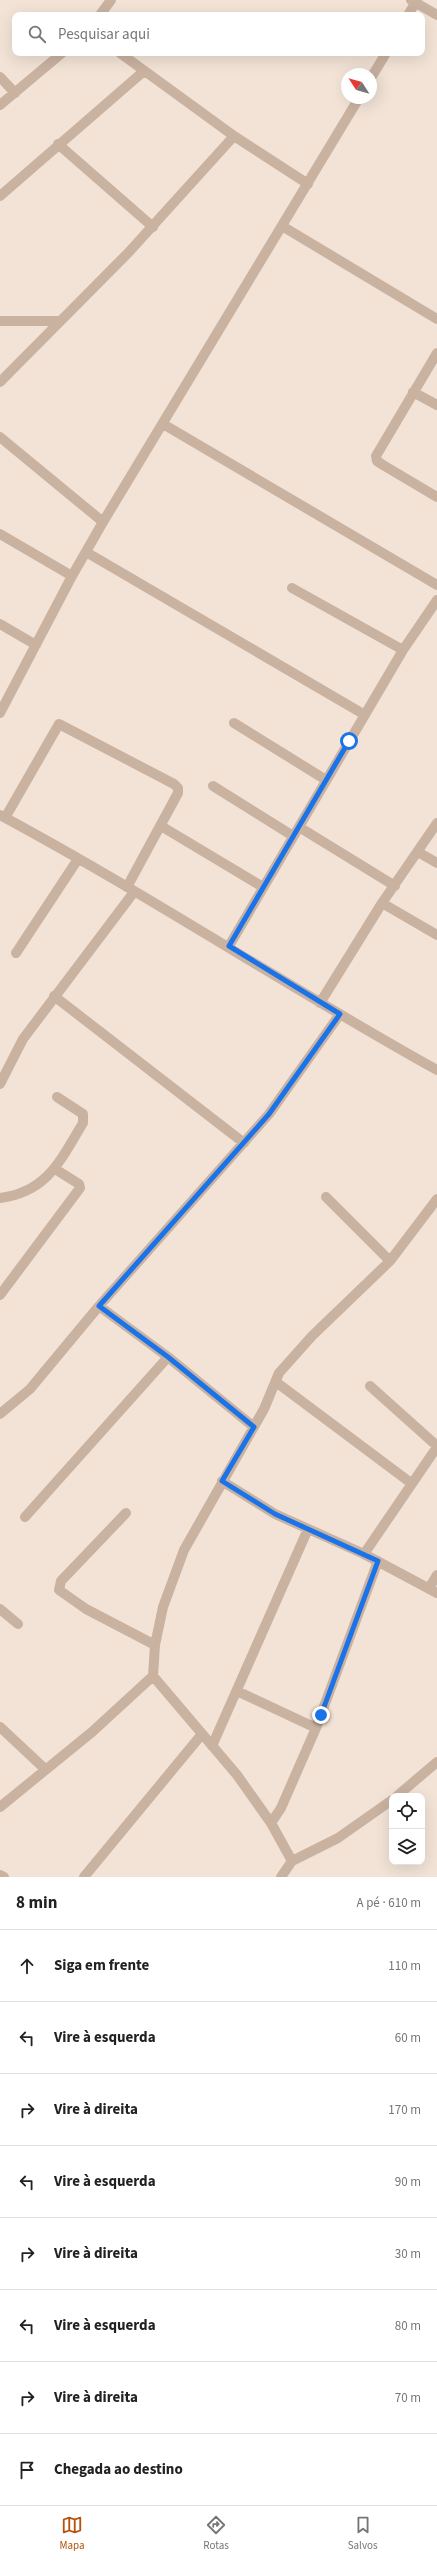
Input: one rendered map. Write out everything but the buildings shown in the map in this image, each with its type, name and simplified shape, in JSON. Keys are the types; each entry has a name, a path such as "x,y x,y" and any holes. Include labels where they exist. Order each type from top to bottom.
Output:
{"street":[{"path":"102,12 111,0"},
{"path":"410,12 415,1 437,15"},
{"path":"0,105 58,56"},
{"path":"124,56 234,136 308,184"},
{"path":"377,68 384,56"},
{"path":"0,196 58,144 144,71"},
{"path":"0,77 15,93"},
{"path":"0,713 72,576 103,522 355,104"},
{"path":"0,382 153,227 234,136"},
{"path":"58,144 153,227"},
{"path":"282,226 437,319"},
{"path":"0,321 60,321"},
{"path":"437,353 376,456 377,461 437,497"},
{"path":"413,392 437,405"},
{"path":"163,424 437,585"},
{"path":"0,437 103,522"},
{"path":"0,534 72,576"},
{"path":"86,552 365,715"},
{"path":"292,588 403,650"},
{"path":"229,946 403,650 437,600"},
{"path":"0,624 36,645"},
{"path":"234,723 326,780"},
{"path":"0,1084 23,1039 130,890 178,793 178,788 62,724 58,725 3,816 130,890 229,946 320,1003 435,1065"},
{"path":"213,786 293,836"},
{"path":"320,1003 382,903 437,824"},
{"path":"161,826 263,887"},
{"path":"299,827 395,886"},
{"path":"418,852 437,863"},
{"path":"16,953 78,859"},
{"path":"382,903 437,935"},
{"path":"54,996 244,1143"},
{"path":"0,1414 30,1389 99,1306 269,1114 340,1014"},
{"path":"0,1198 25,1192 42,1183 55,1168 84,1118 83,1114 58,1097"},
{"path":"0,1295 80,1188 79,1184 55,1168"},
{"path":"326,1197 390,1261"},
{"path":"0,1807 92,1732 153,1676 155,1645 171,1580 184,1550 254,1427 283,1368 308,1341 390,1261 437,1199"},
{"path":"99,1306 168,1357 254,1427"},
{"path":"24,1517 168,1357"},
{"path":"276,1382 411,1483"},
{"path":"364,1554 437,1447 370,1386"},
{"path":"222,1481 263,1507 364,1554 433,1591 437,1575"},
{"path":"126,1513 61,1581 59,1590 86,1609 155,1645"},
{"path":"212,1746 308,1529"},
{"path":"271,1823 281,1808 316,1728 378,1561"},
{"path":"0,1609 18,1624"},
{"path":"153,1676 237,1775 271,1823 292,1861"},
{"path":"237,1691 316,1728"},
{"path":"0,1727 45,1769"},
{"path":"84,1877 202,1734"},
{"path":"401,1793 437,1762"},
{"path":"281,1877 292,1861 338,1838 389,1802"},
{"path":"0,1875 4,1877"}],"route":[{"path":"321,1715 378,1561 275,1514 222,1481 254,1427 168,1357 99,1306 269,1114 340,1014 229,946 349,741"}]}
